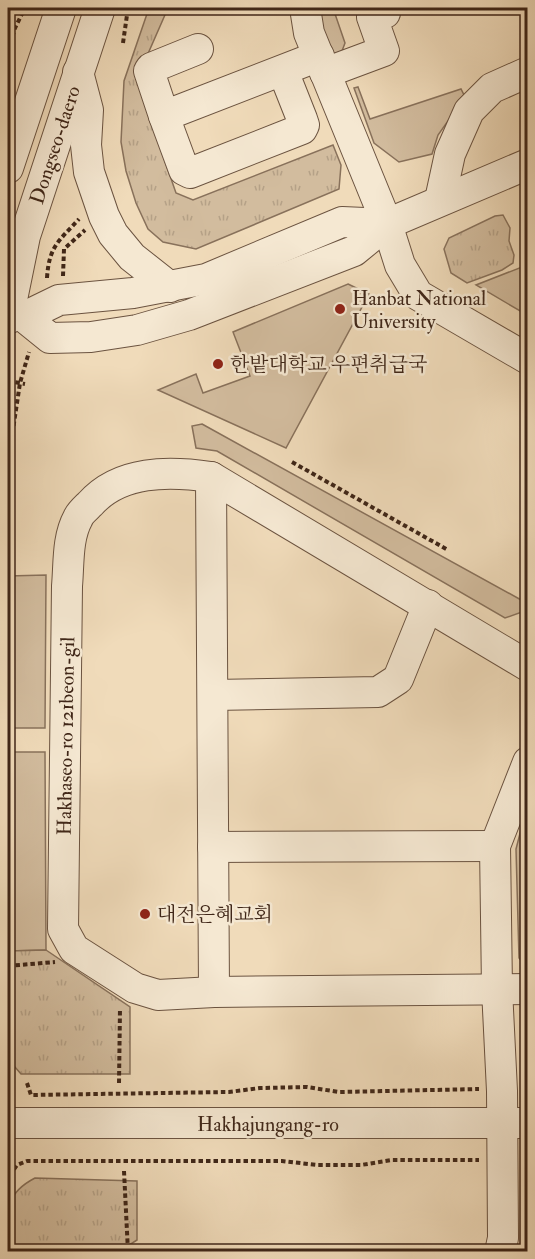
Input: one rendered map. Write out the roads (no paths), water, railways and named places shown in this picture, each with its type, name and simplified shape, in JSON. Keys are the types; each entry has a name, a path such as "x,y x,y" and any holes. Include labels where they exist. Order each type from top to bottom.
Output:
{"street":[{"name":"Dongseo-daero","path":"8,168 61,8"},
{"name":"Dongseo-daero","path":"12,315 25,236 100,8"},
{"path":"305,8 309,33 387,224 400,265 418,295 528,359"},
{"path":"164,116 283,71 384,51 372,17 385,13 383,8"},
{"path":"198,49 151,68 149,71 184,170 190,173 302,129 304,125 283,71"},
{"path":"78,72 88,110 86,145 89,172 104,216 114,234 132,257 170,287"},
{"path":"440,200 450,154 469,111 492,88 528,72"},
{"path":"12,315 50,338 91,337 136,330 189,315 354,251 387,224 528,164"},
{"path":"12,315 59,300 133,293 206,279 342,222 387,224"},
{"name":"Hakhaseo-ro 121beon-gil","path":"528,666 211,477 177,472 128,478 100,492 78,517 70,542 67,586 63,929 74,948 135,988 158,995 214,992 528,989"},
{"path":"211,477 214,992"},
{"path":"213,695 378,692 398,680 428,605"},
{"path":"500,1251 515,1123 498,989 495,846 528,762"},
{"path":"213,847 495,846"},
{"name":"Hakhajungang-ro","path":"8,1123 515,1123"}],"place":[{"name":"Hanbat National University","path":"340,309"},
{"name":"한밭대학교 우편취급국","path":"218,364"},
{"name":"대전은혜교회","path":"145,914"}]}
